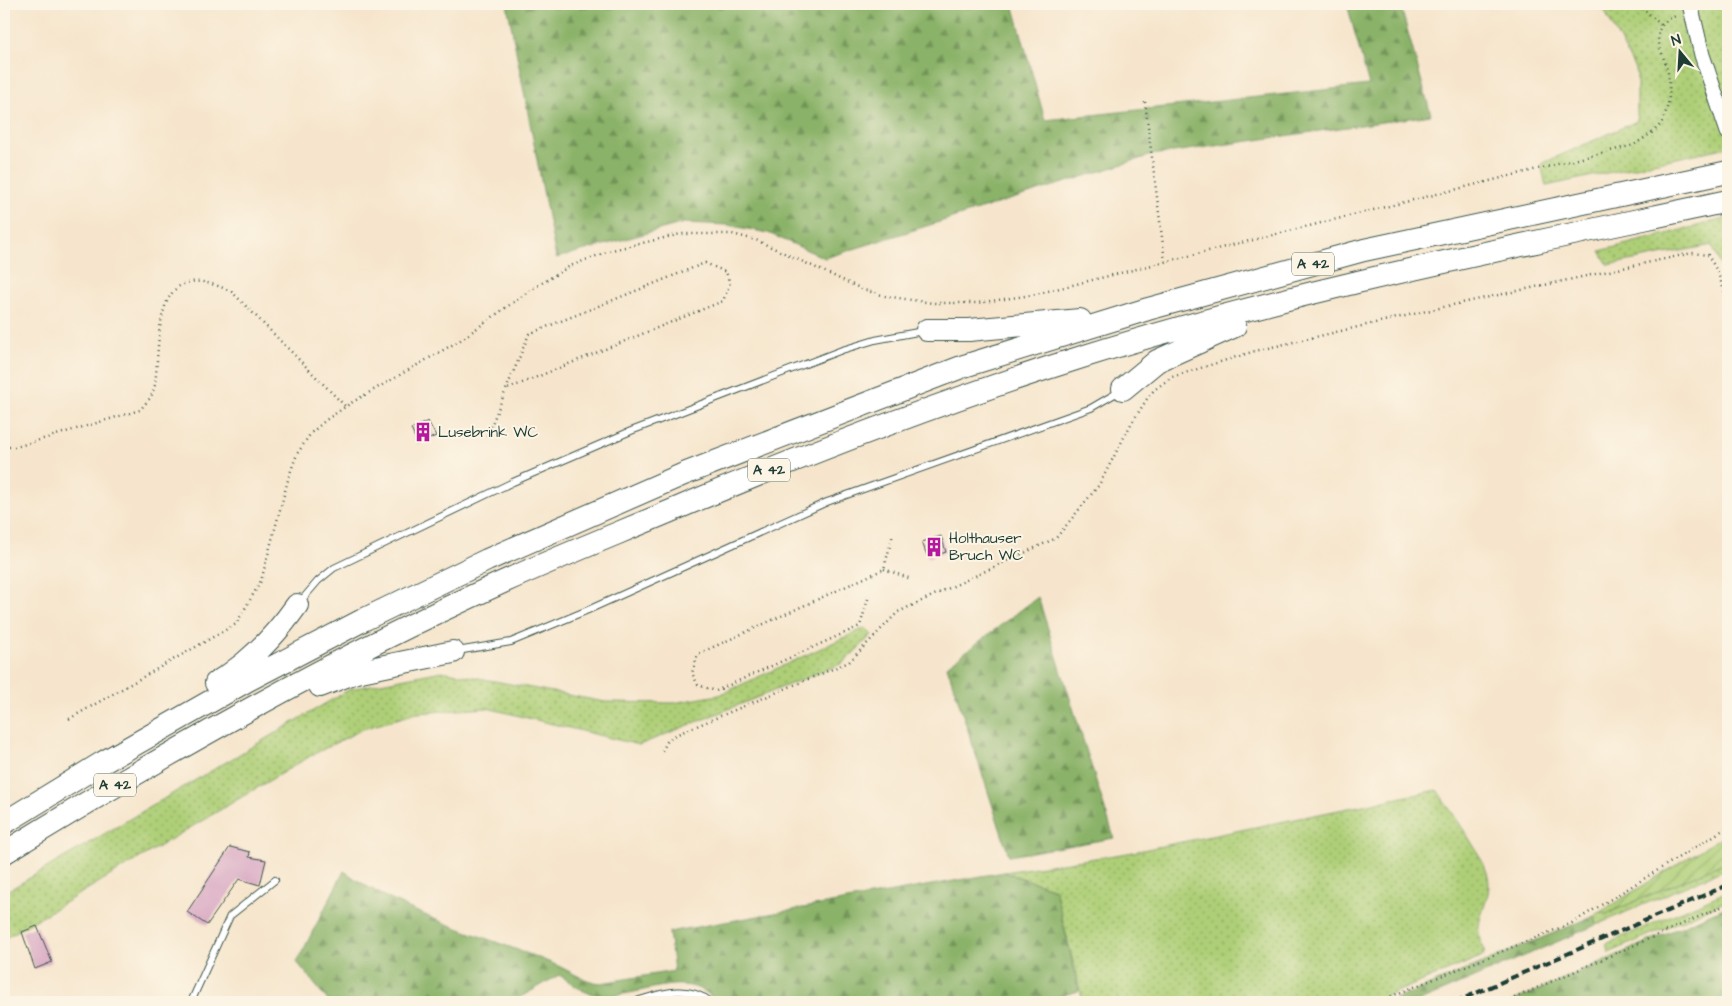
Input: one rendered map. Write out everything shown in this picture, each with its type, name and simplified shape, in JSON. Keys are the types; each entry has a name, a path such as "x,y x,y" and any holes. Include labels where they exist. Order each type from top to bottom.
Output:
{"highway":[{"name":"A 42","path":"4,823 102,763 248,680 365,618 584,516 684,474 964,366 1148,309 1364,250 1728,172"},
{"name":"A 42","path":"4,853 228,720 382,640 504,581 829,445 978,390 1090,354 1335,287 1728,201"},
{"path":"1123,389 1157,361 1335,287"},
{"path":"927,330 969,330 1065,322 1148,309"},
{"path":"102,763 140,727 231,674 276,634 297,605"},
{"path":"228,720 278,708 329,682 356,672 453,652"}],"street":[{"path":"1691,8 1702,55 1728,132"}],"lane":[{"path":"297,605 318,581 334,568 513,482 631,431 842,350 875,340 927,330"},
{"path":"453,652 511,642 588,610 827,502 1091,408 1123,389"},
{"path":"191,1002 230,916 275,880"},
{"path":"633,1002 666,992 679,991 693,993 711,1002"}],"path":[{"path":"1638,4 1661,26"},
{"path":"69,719 236,624 261,581 289,476 297,454 311,433 345,406 459,341 532,289 570,266 612,250 681,234 732,234 756,240 864,290 932,303 977,302 1032,295 1634,144 1661,125 1669,96 1668,73 1658,41 1661,26 1673,17 1691,8"},
{"path":"1145,102 1165,261"},
{"path":"662,752 667,742 674,736 849,662 898,612 1056,538 1099,485 1130,424 1147,399 1154,390 1172,377 1193,369 1274,346 1692,253 1708,255 1717,271 1728,301"},
{"path":"486,436 505,390 529,334 705,263 726,272 730,283 723,301 505,390"},
{"path":"4,447 16,447 140,410 152,396 155,385 164,304 181,284 195,281 220,286 232,292 345,406"},
{"path":"884,569 893,534"},
{"path":"868,598 860,626 716,691 698,685 692,673 698,654 884,569 911,579"},
{"path":"1377,1002 1572,923 1728,828"},
{"path":"1505,1002 1728,904"}],"green space":[{"path":"507,4 1013,4 1045,120 1369,85 1347,4 1400,4 1431,115 1152,155 825,258 768,233 728,225 684,223 556,258"},
{"path":"1601,4 1728,4 1728,147 1546,186 1541,164 1637,121 1637,73"},
{"path":"1728,218 1728,283 1712,245 1608,265 1600,251"},
{"path":"1038,597 1114,838 1009,856 947,666"},
{"path":"865,628 872,635 843,663 639,745 487,708 417,713 363,729 312,755 4,939 4,893 350,689 442,671 605,702 673,703 719,695"},
{"path":"1437,790 1474,846 1488,876 1488,895 1479,931 1480,940 1485,950 1483,956 1372,1002 1083,1002 1055,889 1004,872 1128,853"},
{"path":"1728,833 1728,861 1606,914 1600,912"},
{"path":"1728,861 1728,868 1596,925 1594,916 1600,912 1606,914"},
{"path":"344,871 368,887 420,913 529,954 583,978 601,983 674,971 669,932 1004,872 1055,889 1079,991 1037,1002 716,1002 703,991 688,986 656,987 622,994 605,995 589,993 559,975 512,1002 329,1002 297,962"},
{"path":"1728,891 1728,900 1609,953 1606,944"},
{"path":"1728,906 1728,1002 1511,1002"},
{"path":"1594,916 1596,925 1418,1002 1389,1002"}],"building":[{"name":"Lusebrink WC","path":"428,421 436,436 418,444 411,429"},
{"name":"Holthauser Bruch WC","path":"941,536 946,552 928,558 922,542"},
{"path":"230,847 250,852 249,857 266,860 260,885 239,879 207,925 187,912"},
{"path":"37,926 52,962 35,969 22,932"}],"railway":[{"path":"1455,1002 1728,885"}],"place":[{"name":"Lusebrink WC","path":"423,432"},
{"name":"Holthauser Bruch WC","path":"934,547"}]}
